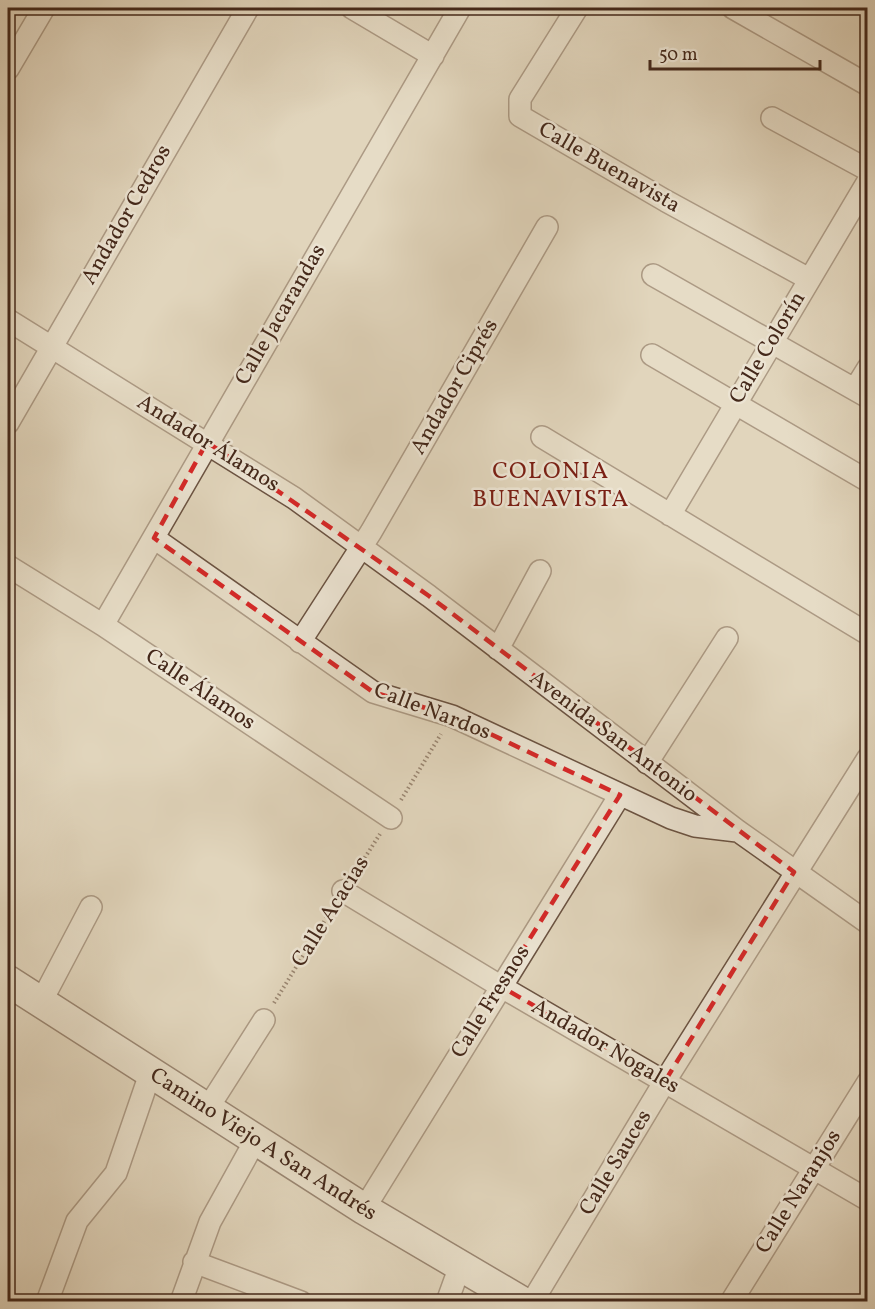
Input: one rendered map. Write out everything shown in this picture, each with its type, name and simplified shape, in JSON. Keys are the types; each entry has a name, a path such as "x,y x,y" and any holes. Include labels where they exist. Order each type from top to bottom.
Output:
{"main road":[{"name":"Camino Viejo A San Andrés","path":"8,985 151,1071 364,1209 522,1302"}],"street":[{"path":"8,69 44,8"},
{"name":"Andador Cedros","path":"8,423 248,8"},
{"path":"352,8 433,56"},
{"name":"Calle Jacarandas","path":"103,625 460,8"},
{"name":"Calle Buenavista","path":"577,8 520,99 520,116 666,201 809,279"},
{"path":"733,8 867,85"},
{"path":"772,118 867,170"},
{"name":"Calle Colorín","path":"670,515 867,181"},
{"name":"Andador Ciprés","path":"300,642 362,547 547,227"},
{"path":"653,275 861,393 867,368"},
{"path":"8,320 50,347"},
{"name":"Andador Álamos","path":"50,347 207,442 294,498 362,547"},
{"path":"652,355 867,480"},
{"path":"542,437 867,634"},
{"name":"Calle Nardos","path":"153,537 373,692 452,716 620,795 695,826 738,831"},
{"name":"Avenida San Antonio","path":"362,547 738,831 867,923"},
{"name":"Calle Álamos","path":"8,566 103,625 391,818"},
{"path":"498,649 540,571"},
{"path":"647,763 727,638"},
{"name":"Calle Sauces","path":"532,1302 665,1081 867,758"},
{"name":"Calle Fresnos","path":"364,1209 620,795"},
{"name":"Andador Nogales","path":"343,891 500,986 867,1200"},
{"path":"40,1004 91,907"},
{"path":"208,1108 264,1020"},
{"path":"47,1302 77,1221 116,1173 151,1071"},
{"name":"Calle Naranjos","path":"731,1302 867,1082"},
{"path":"181,1302 194,1262 215,1212 256,1139"},
{"path":"194,1262 301,1302"},
{"path":"447,1302 460,1266"}],"path":[{"name":"Calle Acacias","path":"264,1020 452,716"}],"highlighted area":[{"path":"207,442 429,596 794,872 665,1081 500,986 620,795 452,716 373,692 154,538"}],"district":[{"name":"COLONIA BUENAVISTA","path":"551,486"}]}
